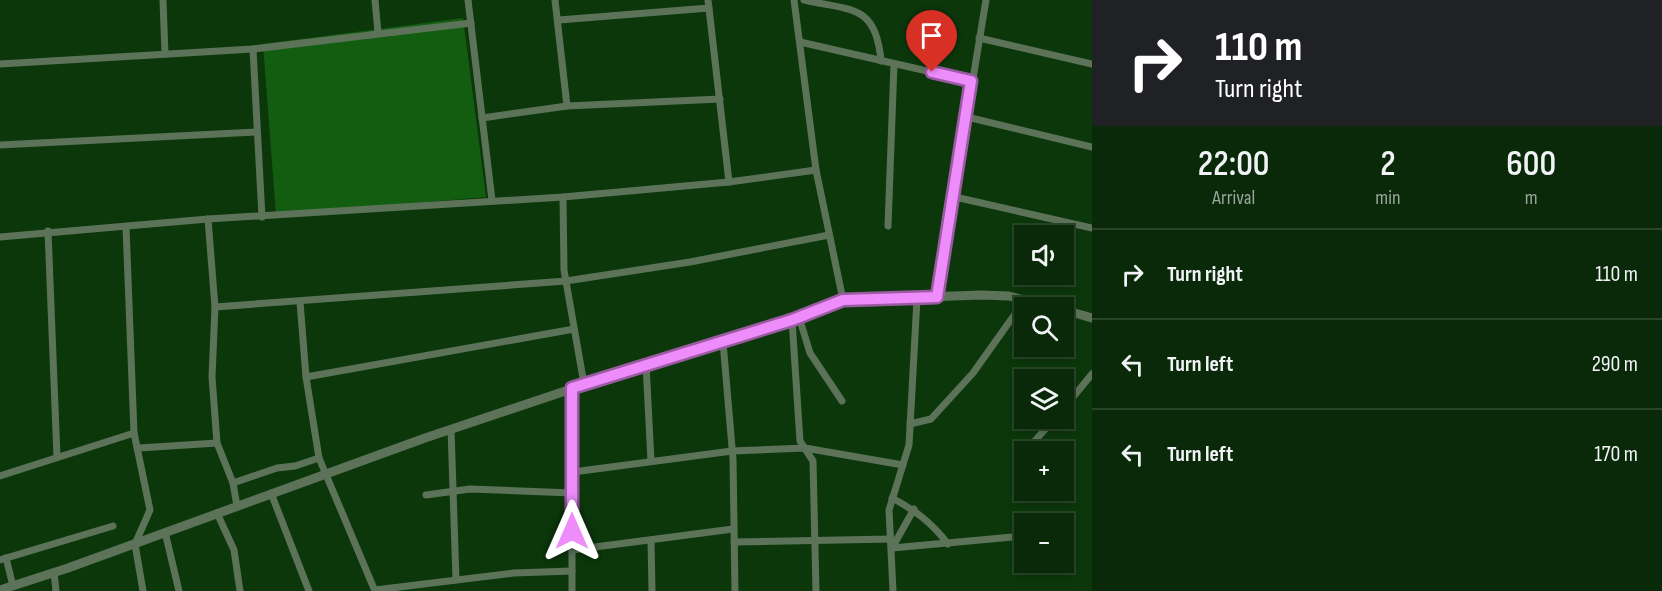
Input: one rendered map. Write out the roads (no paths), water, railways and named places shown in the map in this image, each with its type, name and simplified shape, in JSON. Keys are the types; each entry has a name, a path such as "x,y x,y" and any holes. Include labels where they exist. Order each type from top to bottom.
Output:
{"street":[{"path":"163,0 165,54"},
{"path":"375,0 378,33"},
{"path":"468,0 492,200"},
{"path":"555,0 567,106"},
{"path":"794,0 816,170 843,300"},
{"path":"804,0 853,11 866,18 874,26 881,61"},
{"path":"937,297 986,0"},
{"path":"559,20 709,4 729,182"},
{"path":"0,64 253,49 471,23"},
{"path":"980,38 1092,64"},
{"path":"800,42 971,81"},
{"path":"253,49 262,217"},
{"path":"888,226 894,64"},
{"path":"482,118 567,106 720,99"},
{"path":"967,117 1092,147"},
{"path":"0,146 257,132"},
{"path":"0,237 48,231 208,219 563,197 729,182 816,170"},
{"path":"563,197 566,281 584,384"},
{"path":"955,197 1092,228"},
{"path":"208,219 215,307 212,377 217,443 233,483 237,506"},
{"path":"126,226 134,433 139,448 150,510 135,544 143,591"},
{"path":"48,231 57,457"},
{"path":"215,307 566,281 690,262 829,235"},
{"path":"0,590 135,544 324,473 451,429 646,364 795,319 843,300 981,295 1014,299"},
{"path":"893,591 889,510 909,444 917,299"},
{"path":"300,302 306,377 319,458 375,590 514,573 572,571"},
{"path":"1074,313 1092,318"},
{"path":"910,424 931,419 973,372 1014,315"},
{"path":"795,319 810,353 842,401"},
{"path":"795,319 801,441 813,461 816,591"},
{"path":"306,377 574,329"},
{"path":"723,342 732,451 735,591"},
{"path":"646,364 651,461"},
{"path":"1074,396 1092,374"},
{"path":"572,388 572,591"},
{"path":"451,429 455,491 456,580"},
{"path":"1035,441 1045,429"},
{"path":"0,476 134,433"},
{"path":"139,448 217,443"},
{"path":"573,472 732,451 805,448 903,465"},
{"path":"233,483 277,468 295,466 319,458"},
{"path":"426,495 470,489 572,493"},
{"path":"271,493 309,591"},
{"path":"892,498 914,509 934,526 948,544"},
{"path":"892,548 914,509"},
{"path":"217,513 234,550 240,591"},
{"path":"13,586 3,559 113,526"},
{"path":"572,550 733,529"},
{"path":"165,532 179,591"},
{"path":"892,548 1013,537"},
{"path":"734,542 891,539"},
{"path":"651,540 652,591"},
{"path":"54,572 56,591"}]}
